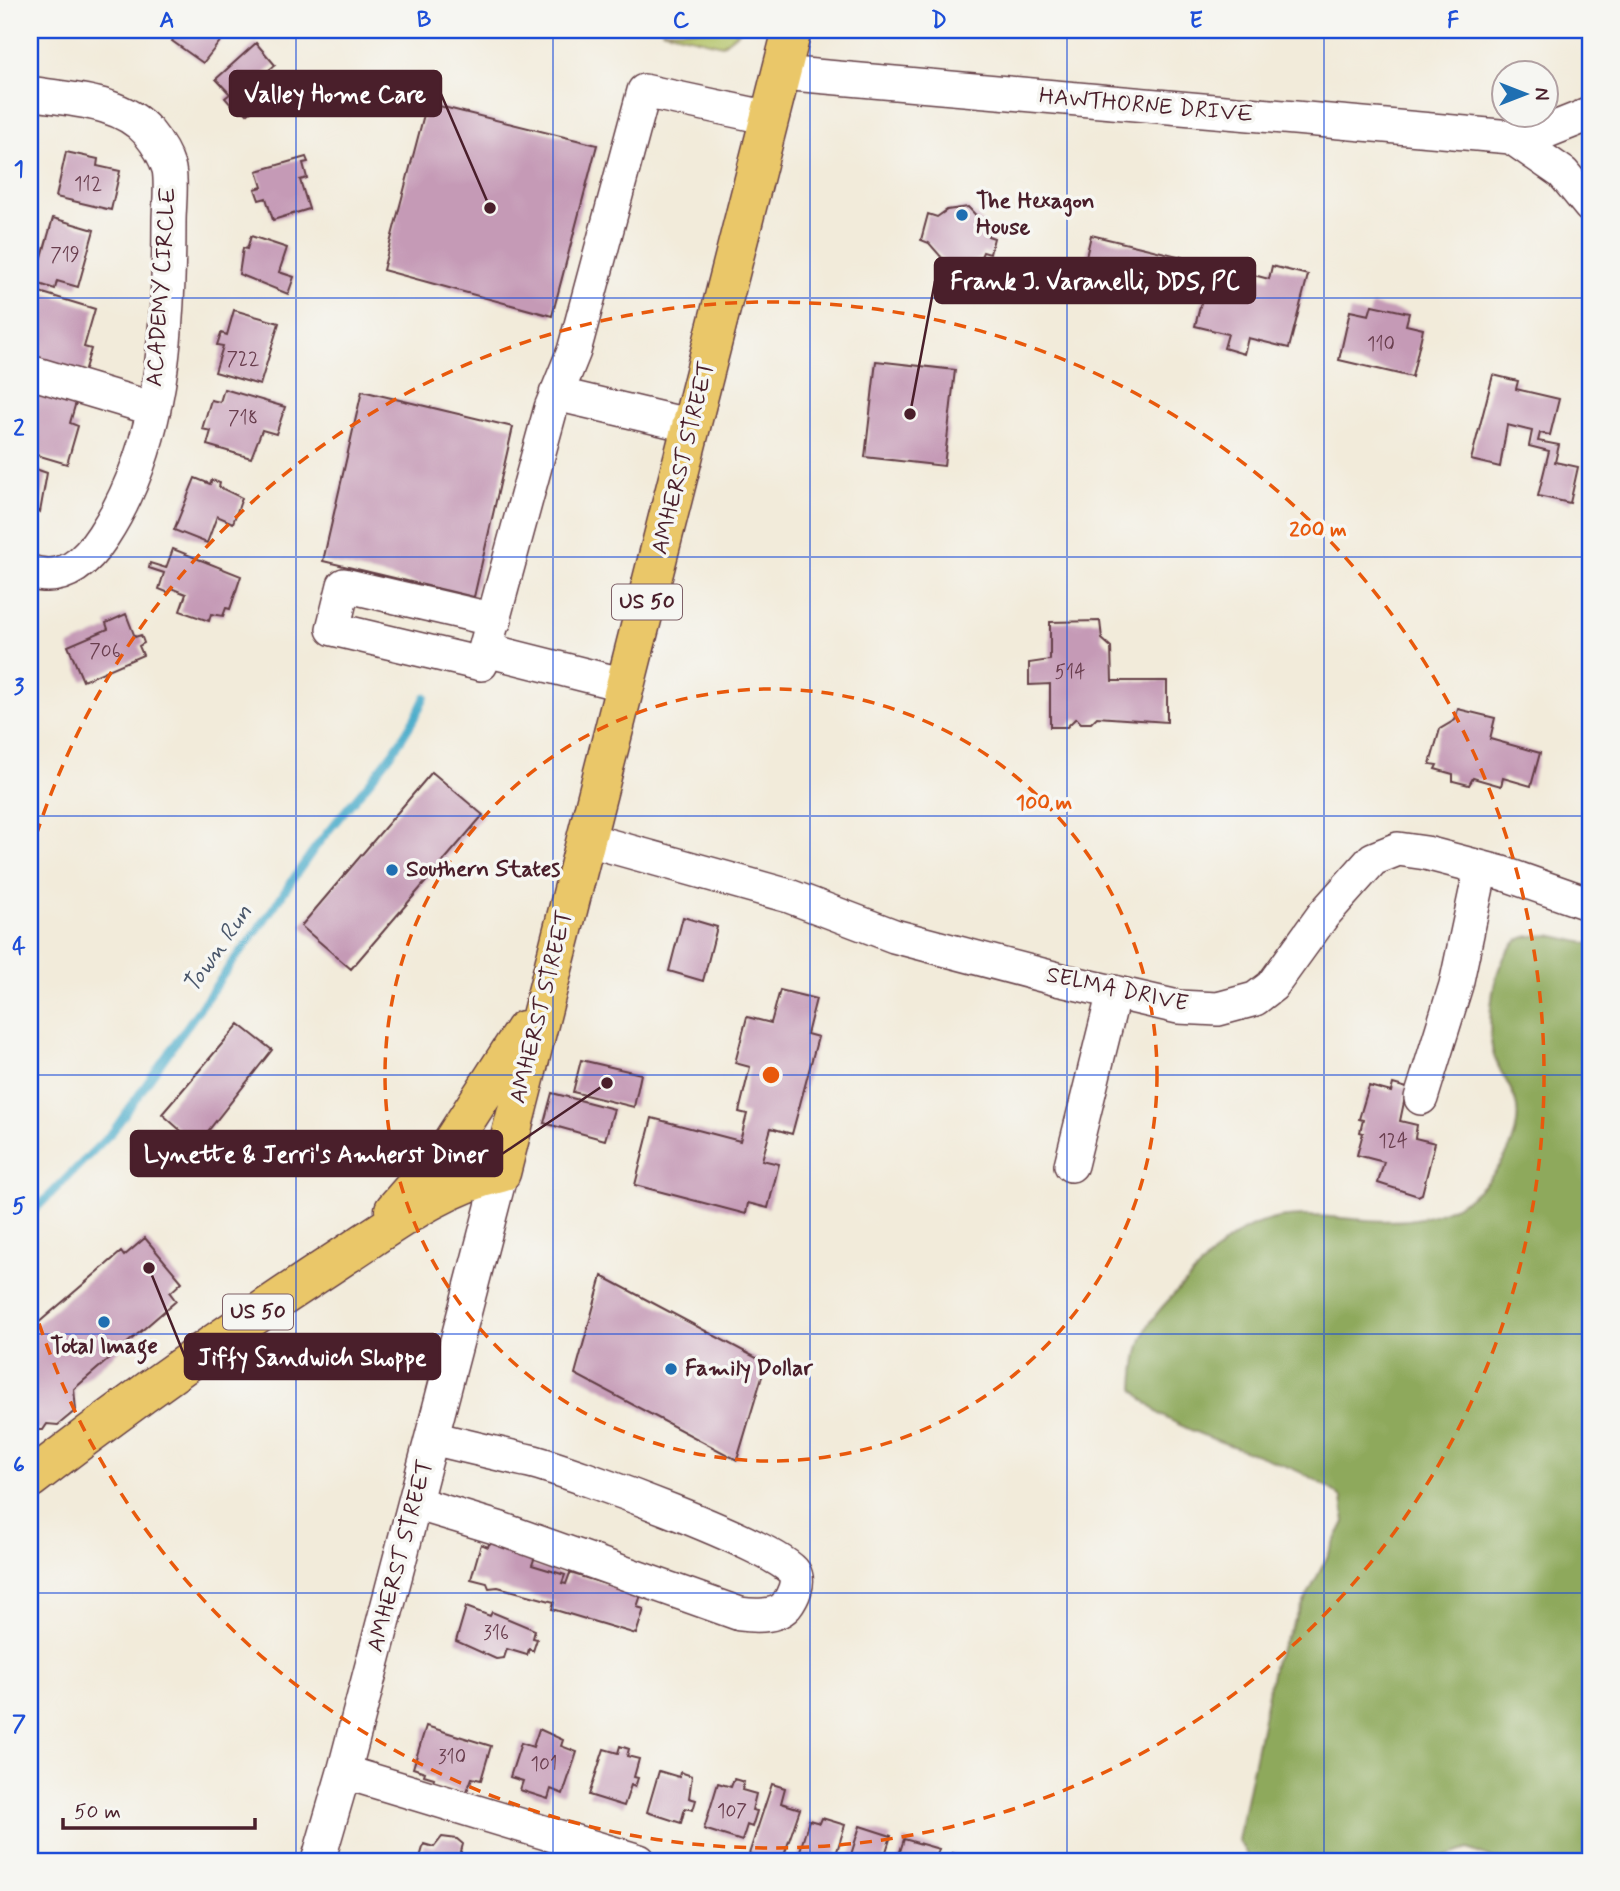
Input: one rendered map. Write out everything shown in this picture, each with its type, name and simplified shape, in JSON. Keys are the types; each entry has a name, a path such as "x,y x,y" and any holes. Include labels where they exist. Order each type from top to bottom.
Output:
{"main road":[{"name":"AMHERST STREET","path":"501,1173 792,30"},
{"name":"US 50","path":"362,1245 448,1148 544,998"},
{"name":"US 50","path":"30,1479 205,1348 362,1245 462,1184 501,1173"}],"street":[{"name":"HAWTHORNE DRIVE","path":"781,73 1511,137 1540,134 1590,114"},
{"path":"625,685 487,645 556,394 574,351 644,91 770,118"},
{"name":"ACADEMY CIRCLE","path":"30,93 108,107 131,118 147,130 160,149 169,170 164,339 147,441 130,487 90,557 75,568 57,575 30,572"},
{"name":"HAWTHORNE DRIVE","path":"1511,137 1563,173 1590,206"},
{"path":"30,372 154,409"},
{"path":"556,394 692,426"},
{"name":"SELMA DRIVE","path":"585,839 789,896 894,936 1178,1007 1218,1009 1239,1006 1255,999 1272,986 1324,915 1382,853 1398,849 1426,853 1590,904"},
{"path":"1421,1098 1456,985 1481,868"},
{"path":"1071,1165 1114,992"},
{"name":"AMHERST STREET","path":"318,1861 344,1772 501,1173"},
{"path":"415,1503 498,1528 740,1614 757,1616 778,1611 786,1606 796,1587 795,1573 787,1564 737,1538 667,1509 536,1462 432,1438"},
{"path":"344,1772 639,1861"}],"green space":[{"path":"661,30 741,30 722,45"},
{"path":"1550,935 1590,944 1590,1861 1498,1861 1468,1849 1433,1861 1251,1861 1238,1840 1275,1659 1345,1522 1342,1498 1324,1485 1280,1463 1206,1436 1157,1413 1134,1389 1141,1341 1152,1320 1171,1297 1220,1248 1251,1227 1288,1217 1392,1221 1418,1219 1444,1211 1470,1197 1486,1182 1507,1154 1515,1134 1518,1113 1492,1046 1491,1011 1497,974 1512,946 1526,937"}],"building":[{"path":"163,30 229,30 203,63 172,41 174,38"},
{"path":"256,43 275,65 263,75 276,89 247,114 236,102 232,106 225,98 230,94 216,79"},
{"path":"427,103 597,145 552,316 383,270"},
{"path":"66,152 98,159 97,166 120,171 111,210 56,197"},
{"path":"306,157 308,162 303,163 307,178 300,180 309,209 273,220 266,198 259,200 255,189 262,187 257,171"},
{"path":"968,207 989,229 988,236 994,238 990,254 983,252 980,259 950,267 929,243 921,240 928,214 937,217 947,210"},
{"path":"53,218 94,230 78,287 57,281 55,289 30,281 30,253 42,257"},
{"path":"1091,235 1182,257 1172,297 1082,275"},
{"path":"251,236 287,248 279,272 294,277 288,294 239,274 243,248 247,249"},
{"path":"1211,264 1269,279 1272,266 1308,275 1289,348 1248,338 1244,354 1224,348 1228,334 1195,326"},
{"path":"30,289 95,309 84,347 91,349 83,375 30,359 30,341 37,318 30,316"},
{"path":"1372,305 1409,313 1406,325 1423,329 1412,377 1339,360 1350,311 1369,315"},
{"path":"234,310 279,323 260,385 215,372 223,346 217,345 221,333 227,335"},
{"path":"876,361 955,370 944,466 865,457"},
{"path":"1493,375 1518,381 1516,389 1559,399 1550,435 1540,433 1538,441 1559,445 1555,462 1578,467 1570,503 1538,496 1549,451 1529,446 1532,431 1507,425 1500,467 1471,460"},
{"path":"30,388 76,402 70,423 78,426 67,464 30,453"},
{"path":"224,389 285,407 276,434 262,430 251,458 207,445 211,431 202,429 211,400 220,402"},
{"path":"362,391 513,427 474,597 323,561"},
{"path":"30,467 47,473 40,512 30,508"},
{"path":"195,478 210,484 212,480 220,483 219,487 242,498 233,523 217,516 207,543 174,530"},
{"path":"173,549 241,576 230,609 226,608 223,616 211,614 209,621 180,611 186,594 171,588 169,593 159,589 164,573 149,568 150,563 166,568"},
{"path":"126,614 135,637 141,635 144,643 139,646 143,655 83,681 68,646 108,629 106,623"},
{"path":"1100,621 1102,639 1111,647 1112,681 1167,681 1167,722 1097,717 1091,723 1081,723 1076,718 1067,727 1050,727 1050,684 1029,685 1029,663 1050,660 1050,622"},
{"path":"1458,709 1495,718 1490,739 1540,753 1531,786 1503,778 1501,786 1473,778 1469,785 1453,781 1453,774 1435,769 1437,765 1430,764 1440,729 1455,720"},
{"name":"Southern States","path":"432,772 483,815 351,969 301,926"},
{"path":"683,917 717,927 703,981 669,971"},
{"path":"780,990 816,999 807,1034 818,1037 792,1134 771,1128 762,1160 779,1164 768,1208 748,1203 746,1214 635,1185 652,1118 740,1141 747,1114 739,1112 750,1067 735,1063 747,1017 771,1023"},
{"path":"239,1024 272,1050 197,1145 162,1114"},
{"path":"581,1060 641,1074 634,1107 573,1092"},
{"path":"1393,1084 1407,1088 1400,1121 1417,1125 1415,1138 1435,1143 1422,1194 1418,1196 1378,1183 1384,1162 1357,1155 1363,1133 1360,1132 1363,1120 1359,1119 1369,1086 1391,1092"},
{"path":"552,1093 614,1109 605,1140 544,1123"},
{"path":"145,1238 182,1282 170,1293 176,1301 74,1389 76,1410 58,1425 47,1424 43,1430 30,1430 30,1330 121,1252 124,1256"},
{"name":"Family Dollar","path":"602,1276 766,1363 737,1460 575,1374"},
{"path":"492,1536 537,1551 532,1565 565,1575 562,1583 566,1584 570,1573 641,1595 637,1607 644,1609 636,1634 552,1609 554,1602 498,1587 489,1588 487,1583 471,1579 481,1544 488,1547"},
{"path":"466,1607 490,1616 492,1612 535,1630 533,1638 537,1639 533,1651 529,1649 527,1655 507,1649 504,1658 496,1659 456,1641"},
{"path":"426,1726 491,1746 481,1780 472,1778 466,1794 433,1782 434,1778 413,1768"},
{"path":"539,1729 563,1740 561,1746 577,1752 563,1794 551,1789 548,1799 520,1790 523,1781 510,1777 521,1743 533,1747"},
{"path":"620,1746 629,1749 627,1756 639,1759 634,1777 638,1778 635,1787 631,1785 624,1806 589,1795 604,1749 618,1753"},
{"path":"659,1771 679,1777 680,1772 692,1776 689,1798 696,1800 693,1810 685,1808 681,1823 647,1812"},
{"path":"734,1779 744,1782 742,1790 756,1794 752,1810 757,1811 752,1827 747,1825 742,1841 704,1829 718,1783 731,1787"},
{"path":"772,1784 785,1788 781,1803 800,1809 782,1861 749,1854"},
{"path":"822,1818 845,1825 834,1861 797,1861 809,1820 820,1823"},
{"path":"860,1826 891,1836 883,1861 849,1861"},
{"path":"442,1837 457,1839 463,1844 459,1859 466,1861 419,1861 424,1844 434,1847"},
{"path":"904,1839 939,1849 935,1861 897,1861"},
{"path":"952,1853 975,1861 949,1861"}],"waterway":[{"name":"Town Run","path":"30,1215 113,1131 318,844 390,756 415,718 425,697"}],"place":[{"name":"Valley Home Care","path":"490,208"},
{"name":"The Hexagon House","path":"962,215"},
{"name":"Frank J. Varanelli, DDS, PC","path":"910,414"},
{"name":"Southern States","path":"392,870"},
{"name":"Lynette & Jerri's Amherst Diner","path":"607,1083"},
{"name":"Jiffy Sandwich Shoppe","path":"149,1268"},
{"name":"Total Image","path":"104,1322"},
{"name":"Family Dollar","path":"671,1369"}]}
